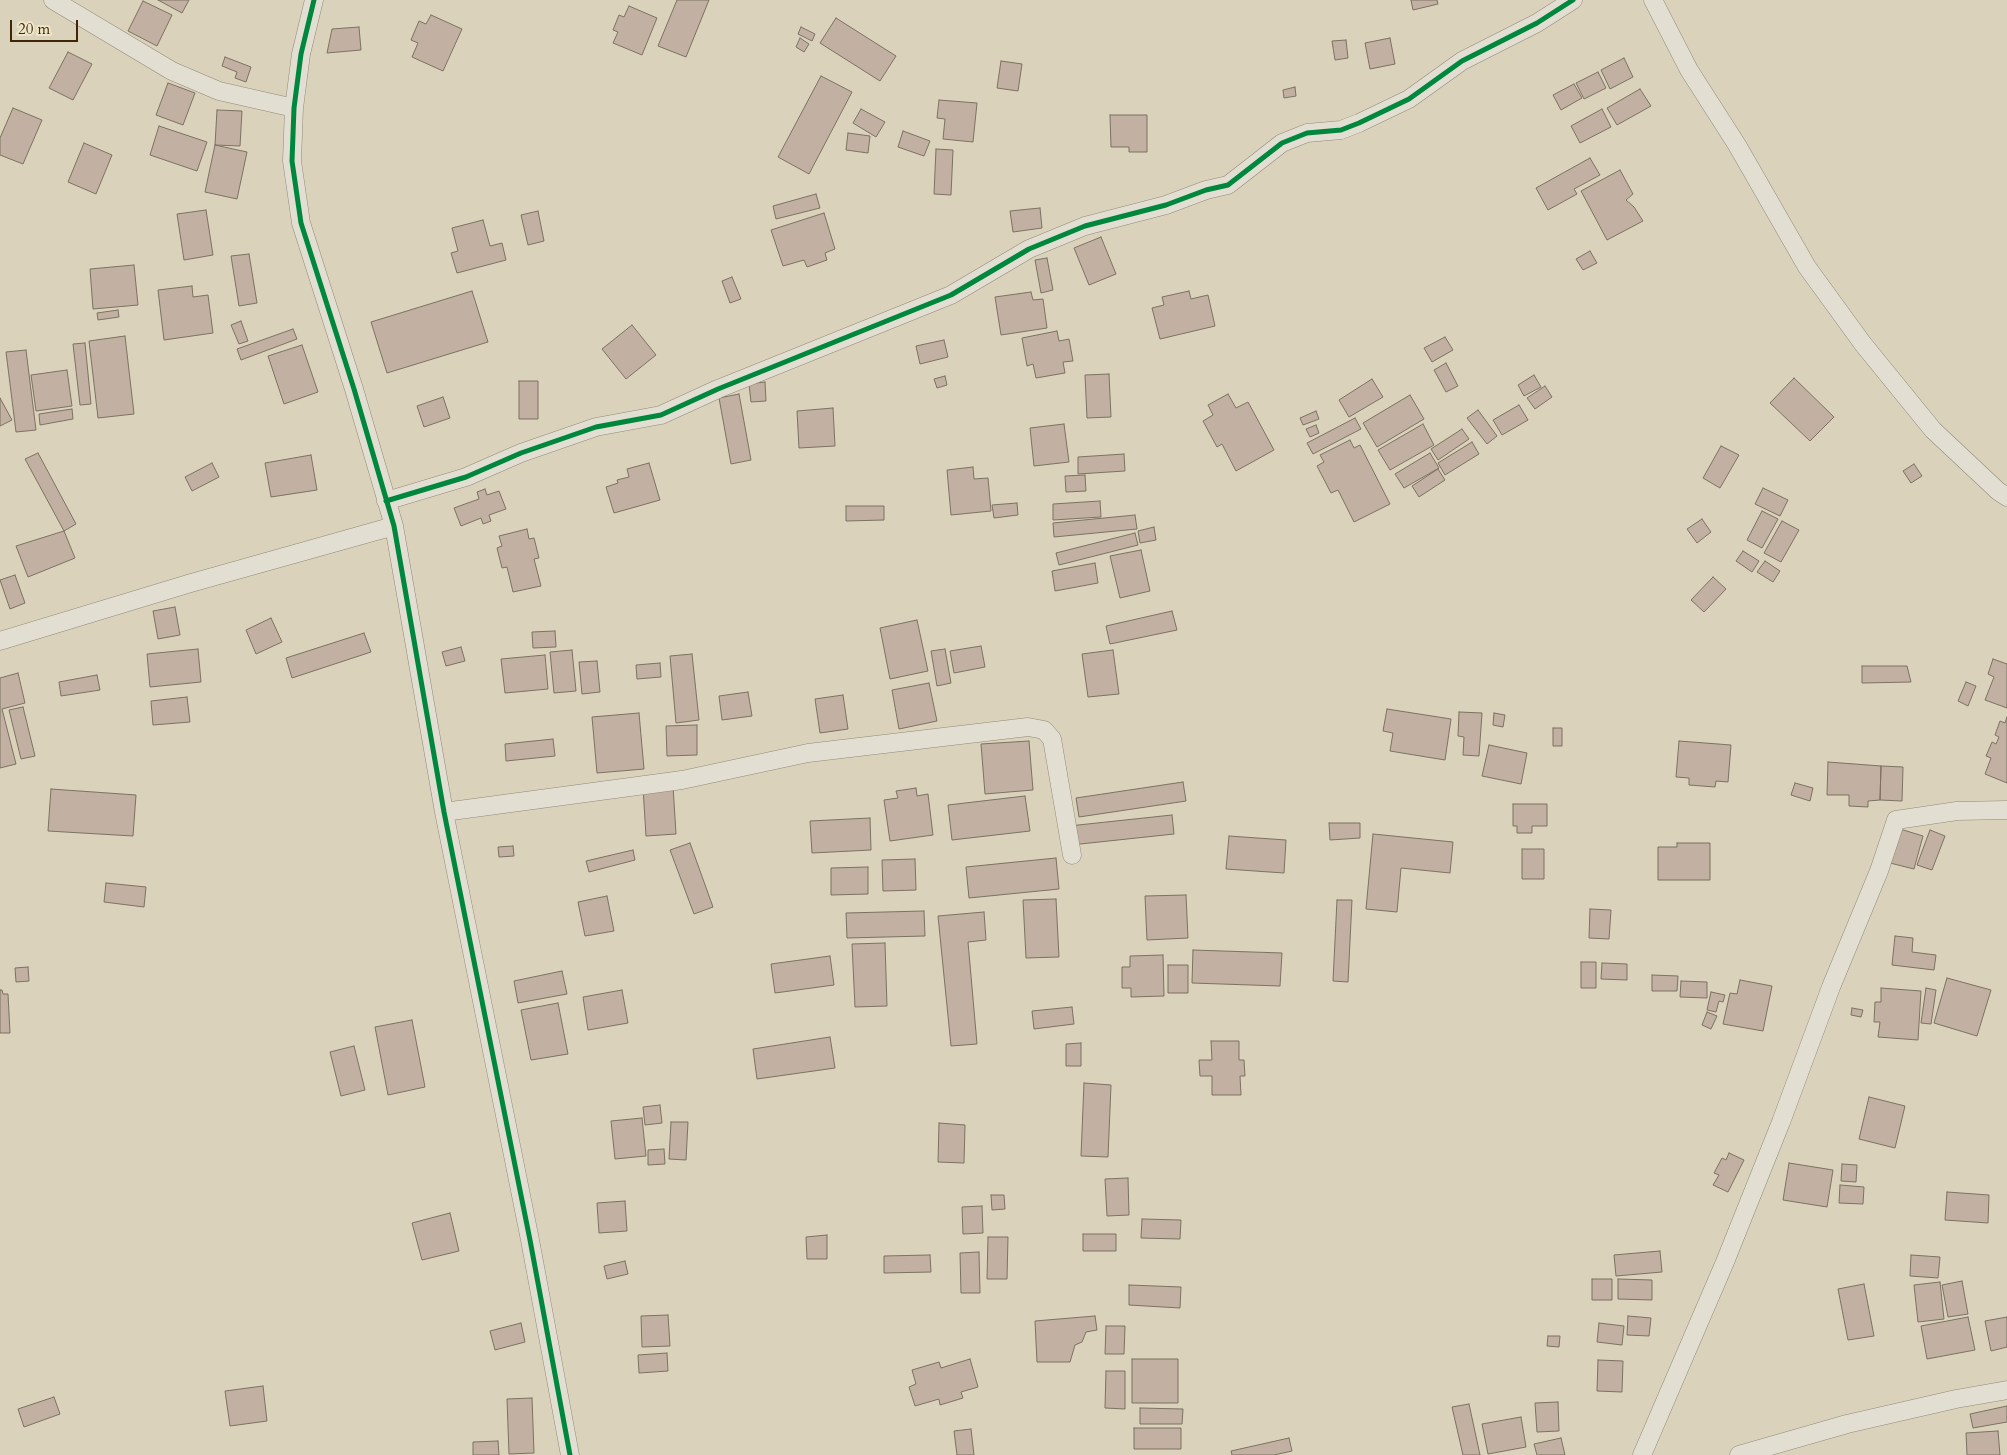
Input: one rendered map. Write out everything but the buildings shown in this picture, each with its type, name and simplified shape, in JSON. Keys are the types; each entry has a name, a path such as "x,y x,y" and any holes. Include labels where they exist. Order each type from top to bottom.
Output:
{"street":[{"path":"53,0 172,71 219,91 294,108"},
{"path":"314,0 301,54 294,108 292,161 301,222 327,299 394,526 444,812 528,1230 570,1455"},
{"path":"386,501 466,477 521,453 580,432 596,427 661,415 771,367 950,295 1029,249 1085,226 1166,205 1206,190 1228,185 1282,143 1307,134 1340,130 1359,124 1408,99 1462,61 1537,23 1573,0"},
{"path":"1653,0 1689,70 1737,145 1807,267 1863,344 1933,430 1998,491 2007,497"},
{"path":"0,640 191,583 394,526"},
{"path":"444,812 682,780 808,753 1028,727 1044,730 1052,739 1072,855"},
{"path":"1642,1455 1725,1262 1781,1122 1831,987 1879,871 1896,820 1957,811 2007,810"},
{"path":"1739,1455 1848,1424 1956,1399 2007,1390"}],"cycle path":[{"path":"314,0 301,54 294,108 292,161 301,223 354,389 394,526 444,812 530,1240 570,1455"},
{"path":"386,501 466,477 521,453 596,427 661,415 718,389 951,295 1029,249 1085,226 1166,205 1206,190 1228,185 1282,143 1307,133 1341,130 1409,99 1462,61 1537,23 1573,0"}]}
